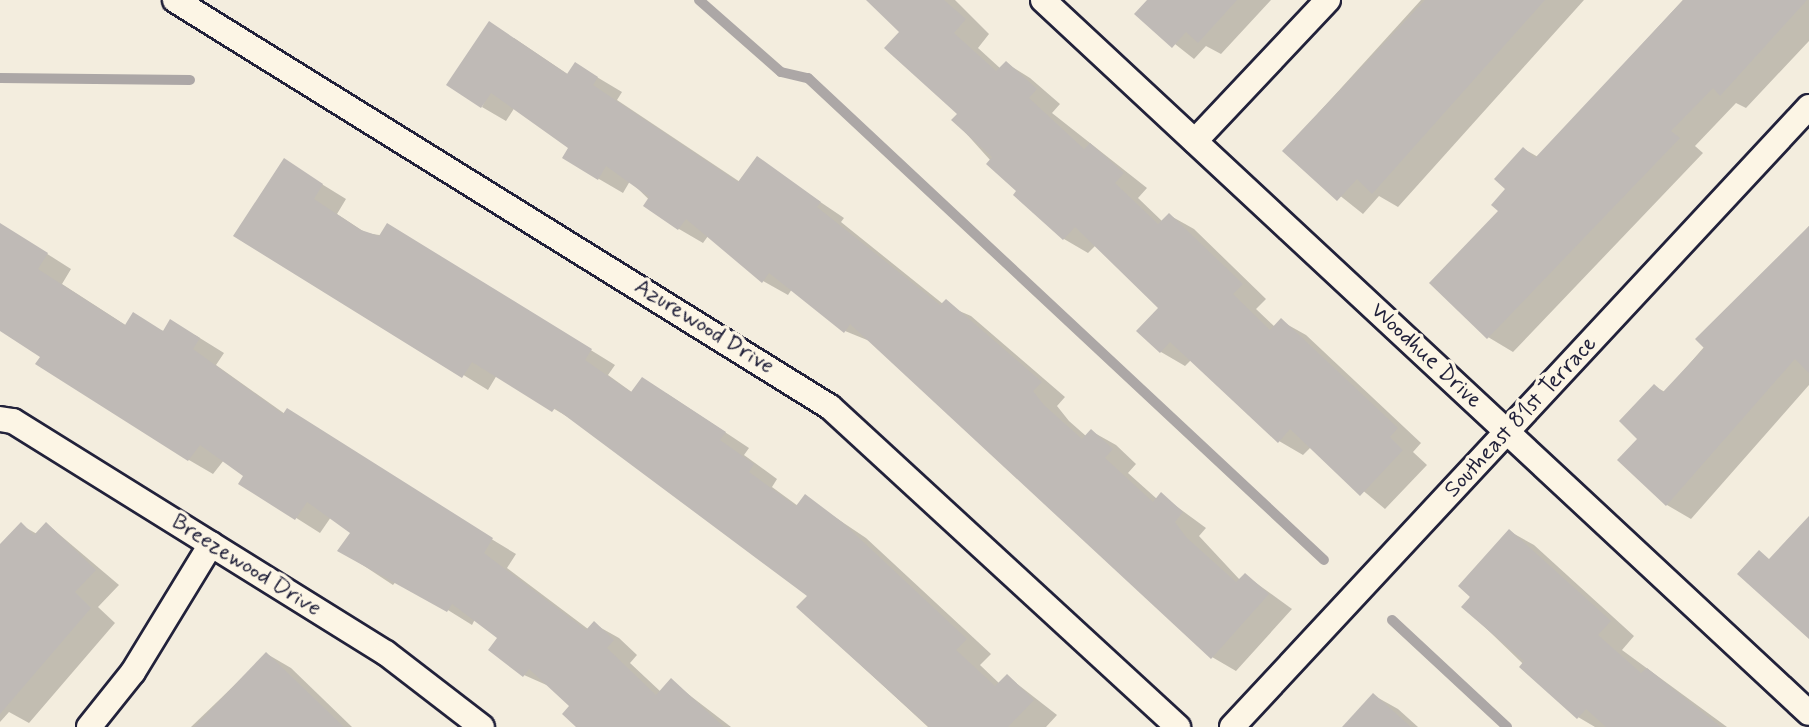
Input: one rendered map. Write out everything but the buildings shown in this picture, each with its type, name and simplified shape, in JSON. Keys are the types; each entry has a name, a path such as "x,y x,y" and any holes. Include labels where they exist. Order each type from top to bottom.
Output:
{"street":[{"name":"Azurewood Drive","path":"175,0 830,407 1178,727"},
{"name":"Woodhue Drive","path":"1043,0 1809,713"},
{"path":"1195,141 1328,0"},
{"name":"Southeast 81st Terrace","path":"1232,727 1809,107"},
{"name":"Breezewood Drive","path":"0,419 13,421 386,653 482,727"},
{"path":"89,727 126,682 211,544"}],"waterway":[{"path":"699,0 781,72 808,78 1324,560"},
{"path":"0,78 190,80"},
{"path":"1392,620 1507,727"}]}
